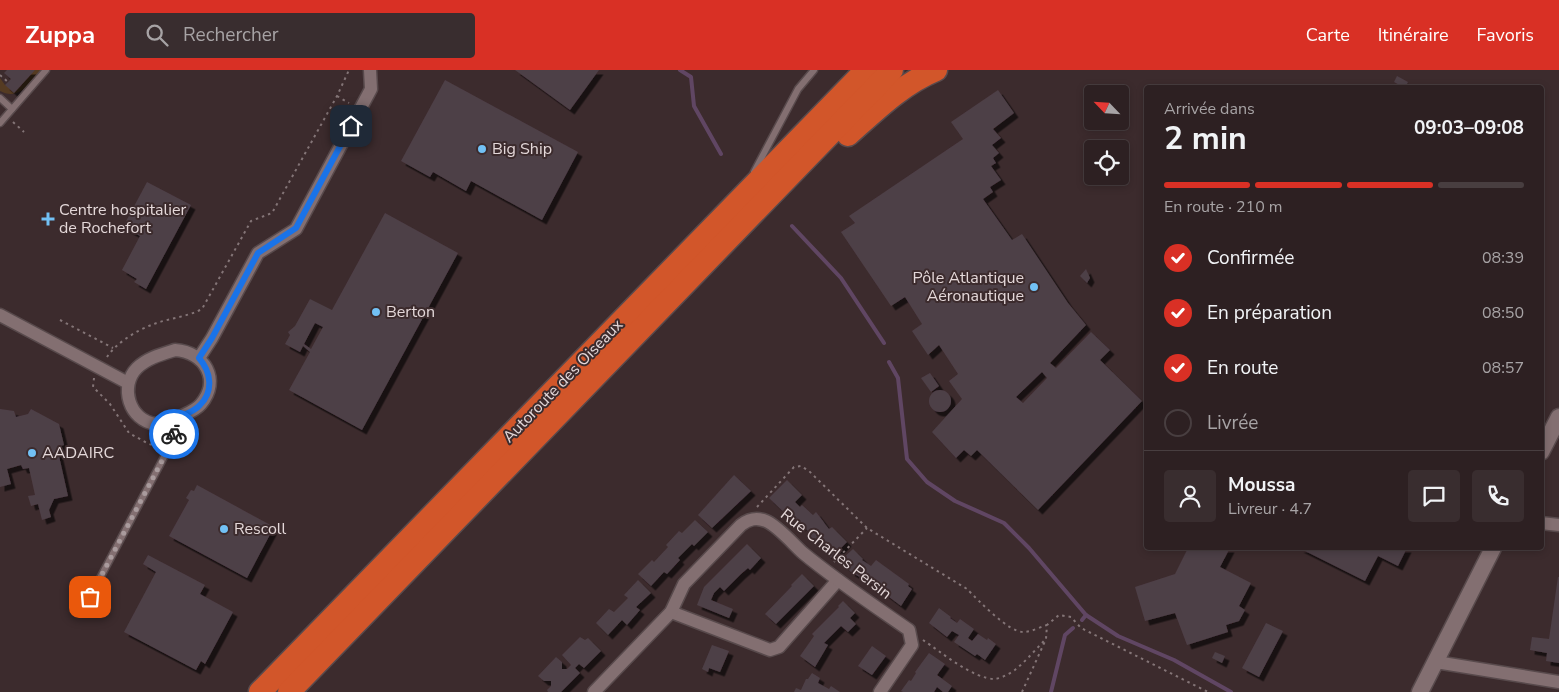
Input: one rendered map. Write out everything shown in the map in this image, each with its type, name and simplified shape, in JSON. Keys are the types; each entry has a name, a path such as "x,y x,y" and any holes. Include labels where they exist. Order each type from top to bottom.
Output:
{"highway":[{"name":"Autoroute des Oiseaux","path":"260,692 866,70"},
{"name":"Autoroute des Oiseaux","path":"289,692 892,70"},
{"path":"696,271 891,97 913,82 936,70"}],"street":[{"path":"199,358 212,338 258,253 296,228 371,89 370,70"},
{"path":"0,315 128,383"},
{"path":"175,350 194,354 199,358 207,368 210,380 207,393 201,405 197,408 175,419 157,424 140,417 130,405 128,383 138,367 175,350"},
{"path":"1544,446 1559,416"},
{"name":"Rue Charles Persin","path":"594,692 671,612 684,584 741,525 753,519 768,521 825,571 909,630"},
{"path":"1544,522 1559,525"},
{"path":"1420,692 1492,550"},
{"path":"671,612 770,650 779,647 838,580"},
{"path":"880,692 912,645 909,630"},
{"path":"1436,662 1559,682"}],"lane":[{"path":"0,122 46,70"},
{"path":"739,201 798,89 814,70"},
{"path":"0,98 12,108"},
{"path":"90,597 173,440 175,419"}],"path":[{"path":"100,368 113,348 154,324 192,315 202,309 251,222 272,213 337,96 349,70"},
{"path":"0,75 8,82"},
{"path":"6,116 24,132"},
{"path":"60,320 113,348"},
{"path":"753,519 758,506 794,467 801,466 810,471 867,528 967,589 1008,626 1023,632 1047,625 1059,615 1070,617 1081,628 1208,692"},
{"path":"825,571 867,528"},
{"path":"1022,692 1046,639 1047,625"},
{"path":"909,630 968,670 980,676 994,679 1016,669 1046,639"}],"shaded area":[{"path":"35,70 41,70 28,85 18,92 7,94 0,91 0,78 5,85"}],"building":[{"path":"7,70 35,70 14,93 5,85 11,79 4,73"},
{"path":"515,70 599,70 570,110"},
{"path":"1397,76 1408,82 1406,85 1400,85 1394,82"},
{"path":"445,80 578,152 542,220 471,181 466,191 433,172 430,177 401,161"},
{"path":"998,90 1014,113 993,129 1001,138 992,145 999,153 993,158 996,163 991,166 1001,180 990,187 993,192 983,199 1012,240 1022,234 1068,303 1086,325 1050,363 1056,368 1091,332 1110,350 1100,360 1142,401 1038,510 977,450 971,456 964,450 956,458 932,432 962,399 949,381 958,374 939,345 928,355 912,331 922,324 905,297 891,306 841,232 855,223 849,216 963,139 951,122","holes":["1042,372 1047,378 1023,403 1016,397"]},
{"path":"147,182 191,205 146,289 134,282 137,279 122,270 140,236 123,227"},
{"path":"385,213 458,253 362,430 289,390 310,352 303,346 300,352 285,344 290,335 288,332 295,326 310,299 332,310","holes":["315,323 323,327 311,349 304,344"]},
{"path":"1086,269 1090,278 1087,283 1080,276"},
{"path":"930,373 939,386 931,392 921,378"},
{"path":"940,390 948,393 951,401 948,409 940,412 932,409 929,401 932,393"},
{"path":"0,409 14,411 16,417 28,414 31,409 59,424 64,445 57,447 68,496 54,499 49,510 51,517 42,520 38,504 31,506 28,496 35,495 29,468 23,469 21,465 7,469 11,484 0,487"},
{"path":"734,475 751,491 712,528 698,515"},
{"path":"787,480 802,495 795,502 800,507 802,505 813,515 816,512 829,529 832,527 847,542 831,558 818,541 816,543 807,535 809,532 802,525 801,527 793,521 769,498"},
{"path":"197,485 274,527 247,578 169,536 189,500 186,498 191,490 194,491"},
{"path":"695,520 708,532 678,558 680,560 667,574 664,572 651,586 638,574 652,560 654,562 679,531 682,533"},
{"path":"747,544 761,558 750,570 748,568 724,591 720,587 714,593 711,600 733,609 729,618 697,605 704,587"},
{"path":"853,549 862,560 871,566 876,560 909,584 908,586 912,589 901,606 864,578 851,572 840,561"},
{"path":"1187,550 1229,550 1220,567 1251,583 1239,606 1245,610 1239,621 1226,625 1228,632 1187,645 1175,613 1145,621 1135,587 1175,574"},
{"path":"1303,550 1406,550 1398,566 1378,556 1365,581"},
{"path":"148,555 205,585 200,594 233,612 205,664 201,661 196,670 124,632 156,572 143,564"},
{"path":"802,574 814,586 776,624 765,614"},
{"path":"1558,577 1559,663 1546,661 1547,653 1530,650 1532,637 1549,639"},
{"path":"638,580 651,593 636,607 640,610 627,625 622,620 608,635 596,623 609,609 614,612 628,598 624,595"},
{"path":"843,601 855,613 850,618 856,624 848,632 841,626 824,643 828,645 815,667 800,656 814,636 812,634"},
{"path":"939,608 957,623 960,619 974,629 968,638 972,641 978,634 996,644 985,660 977,654 975,656 954,642 959,635 952,631 947,637 929,623"},
{"path":"1266,623 1283,631 1259,677 1242,668"},
{"path":"580,637 585,640 588,638 601,651 584,668 579,664 575,668 580,673 561,692 548,692 551,681 544,681 538,676 556,657 562,662 562,669 567,669 571,665 562,655"},
{"path":"712,645 729,651 720,672 709,668 708,672 702,669"},
{"path":"872,646 886,656 872,675 858,666"},
{"path":"1215,652 1225,656 1222,663 1212,658"},
{"path":"929,653 945,664 937,675 952,686 948,692 943,692 937,687 934,692 901,691 909,680 911,681 915,672"},
{"path":"812,673 820,678 818,683 829,689 831,686 840,692 794,692 796,688 801,690 806,679"}],"waterway":[{"path":"680,70 691,77 694,106 721,154"},
{"path":"792,226 841,278 884,343"},
{"path":"889,362 898,378 907,459 927,482 955,501 1004,523 1029,548 1086,615"},
{"path":"1082,620 1086,615 1118,636 1174,660 1231,692"},
{"path":"1051,692 1065,635 1073,628"}],"way so far":[{"path":"90,597 173,440 174,434"}],"place":[{"name":"Big Ship","path":"482,149"},
{"name":"Centre hospitalier de Rochefort","path":"48,219"},
{"name":"Pôle Atlantique Aéronautique","path":"1034,287"},
{"name":"Berton","path":"376,312"},
{"name":"AADAIRC","path":"32,453"},
{"name":"Rescoll","path":"224,529"}],"route":[{"path":"174,434 175,419 201,405 207,393 210,380 207,368 199,358 212,338 258,253 296,228 351,126"}]}
